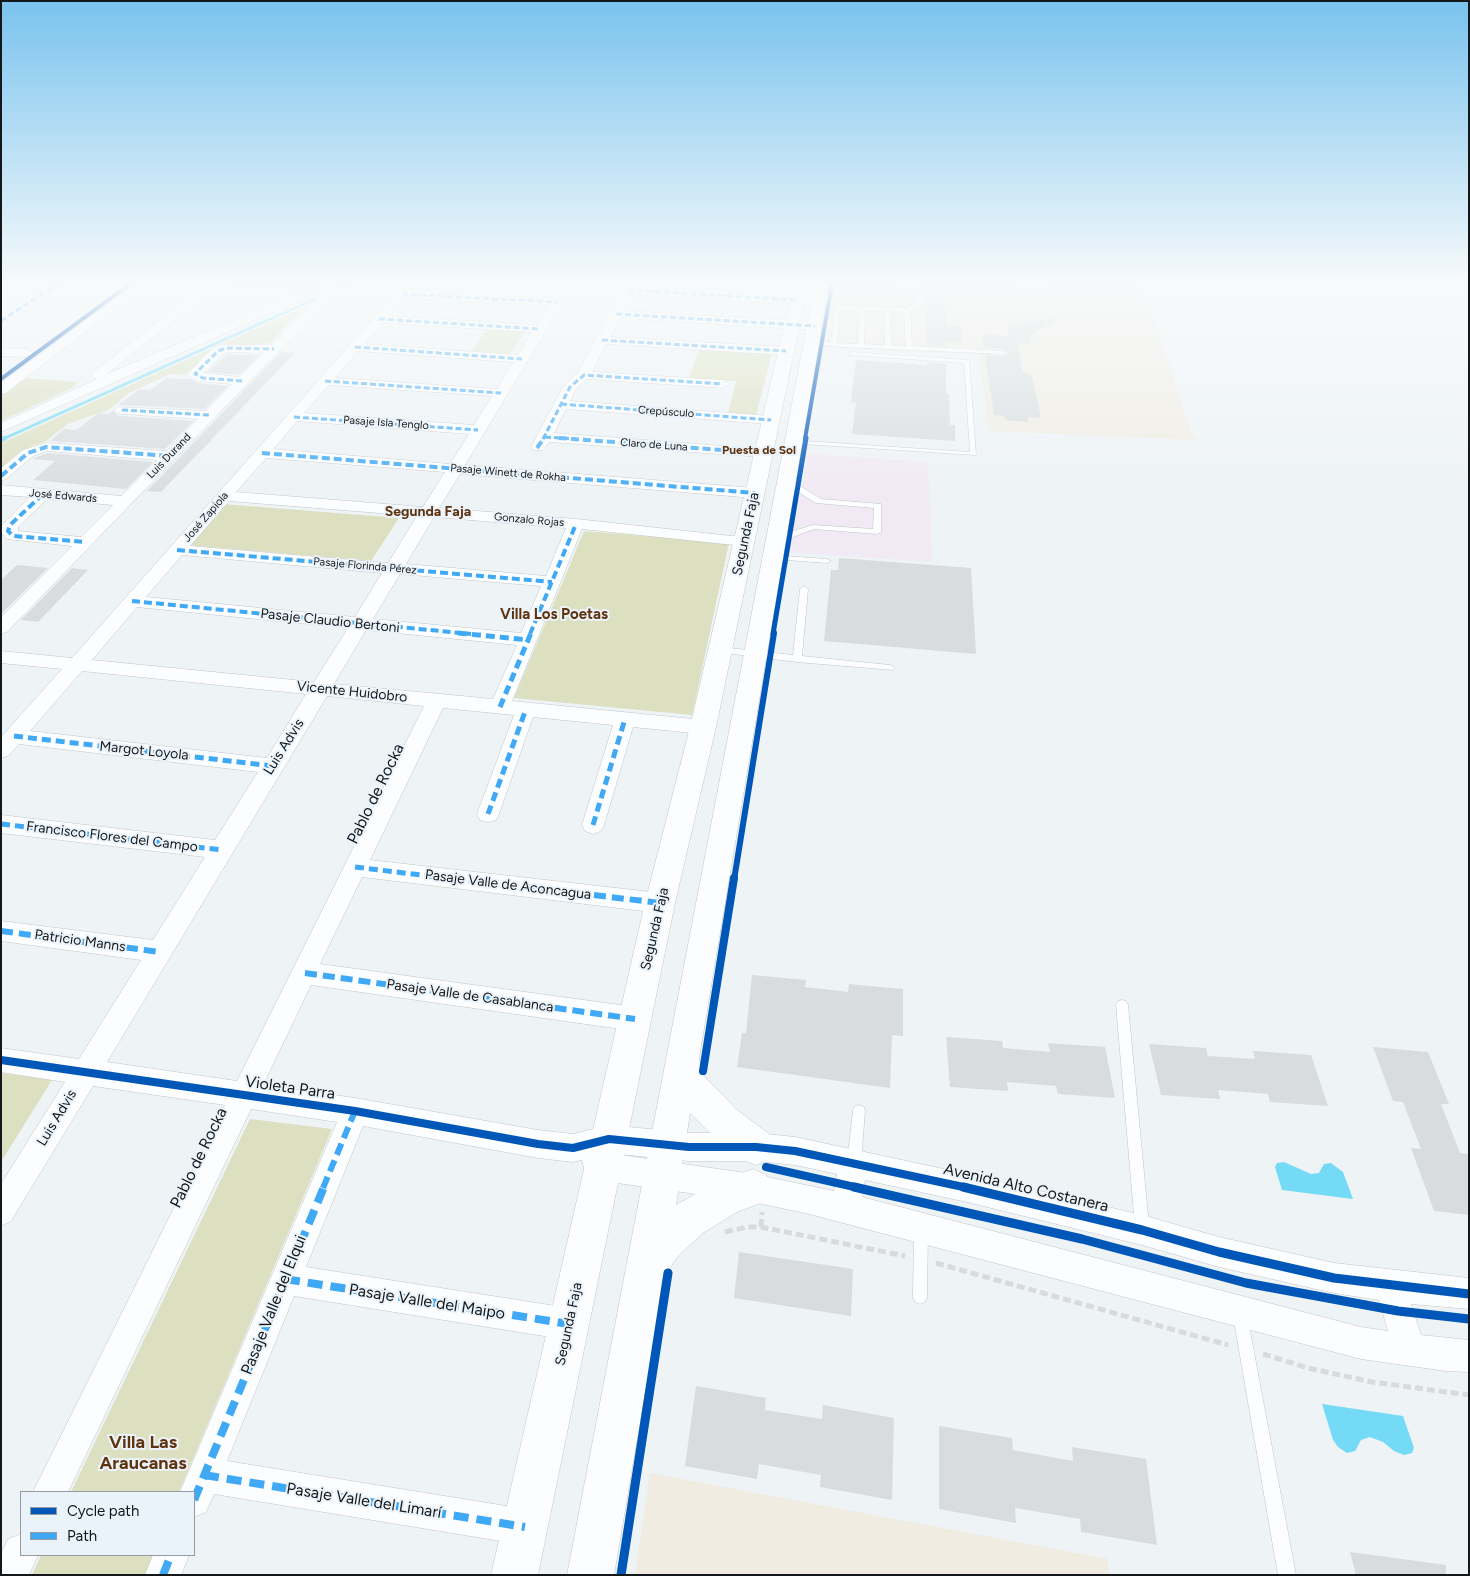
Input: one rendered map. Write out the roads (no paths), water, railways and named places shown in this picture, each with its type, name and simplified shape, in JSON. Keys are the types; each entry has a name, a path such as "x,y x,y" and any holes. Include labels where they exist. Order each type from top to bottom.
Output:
{"main road":[{"name":"Segunda Faja","path":"514,1575 569,1324 595,1151 635,1019 660,903 703,727 785,358"},
{"path":"590,1575 809,358"},
{"path":"682,1057 684,1074 690,1086 723,1121 756,1147"},
{"path":"646,1269 664,1242 689,1219 728,1196 753,1188"}],"street":[{"path":"1,372 21,358"},
{"path":"1,390 44,358"},
{"path":"87,388 96,377 121,358"},
{"path":"1,428 157,358"},
{"path":"213,358 196,374 203,378 242,381"},
{"name":"Luis Durand","path":"1,628 265,358"},
{"name":"José Zapiola","path":"8,744 346,358"},
{"path":"500,358 522,359"},
{"path":"561,404 570,387 584,375 593,358"},
{"name":"Luis Advis","path":"1,1211 522,359"},
{"path":"584,375 723,384"},
{"path":"325,381 500,393"},
{"name":"Crepúsculo","path":"561,404 771,420"},
{"name":"Claro de Luna","path":"561,404 541,442 763,454"},
{"path":"122,410 209,415"},
{"name":"Pasaje Isla Tenglo","path":"294,417 478,430"},
{"path":"1,476 28,453 46,447 170,456"},
{"name":"Pasaje Winett de Rokha","path":"262,453 755,493"},
{"name":"José Edwards","path":"1,490 125,502"},
{"path":"43,494 10,525 8,531 12,536 86,542"},
{"name":"Gonzalo Rojas","path":"224,496 576,524 744,541"},
{"path":"500,707 576,524"},
{"name":"Pasaje Florinda Pérez","path":"177,550 552,582"},
{"name":"Pasaje Claudio Bertoni","path":"132,602 529,640"},
{"name":"Vicente Huidobro","path":"1,657 703,727"},
{"name":"Pablo de Rocka","path":"50,1491 437,700"},
{"path":"488,814 526,709"},
{"path":"593,825 625,719"},
{"name":"Margot Loyola","path":"8,744 273,766"},
{"name":"Francisco Flores del Campo","path":"1,824 222,850"},
{"name":"Pasaje Valle de Aconcagua","path":"355,867 660,903"},
{"name":"Patricio Manns","path":"1,931 160,952"},
{"name":"Pasaje Valle de Casablanca","path":"305,973 635,1019"},
{"name":"Violeta Parra","path":"1,1060 355,1111 538,1144 595,1151"},
{"name":"Pasaje Valle del Elqui","path":"199,1488 355,1111"},
{"name":"Avenida Alto Costanera","path":"664,1160 756,1147 795,1150 967,1188 1142,1230 1219,1252 1334,1278 1469,1294"},
{"name":"Avenida Alto Costanera","path":"595,1151 664,1160 753,1188 921,1227 1240,1313 1361,1343 1469,1356"},
{"path":"845,1208 854,1163"},
{"name":"Pasaje Valle del Maipo","path":"286,1279 569,1324"},
{"path":"1390,1286 1410,1350"},
{"name":"Pasaje Valle del Limarí","path":"199,1488 525,1527"},
{"path":"10,1575 20,1554"},
{"path":"163,1575 171,1556"}],"lane":[{"path":"804,443 974,454 967,361 910,358"},
{"path":"774,550 790,535 814,527 877,532 878,506 819,504 786,482"},
{"path":"814,527 817,517"},
{"path":"774,550 827,561"},
{"path":"797,659 804,589"},
{"path":"720,650 890,668"},
{"path":"1122,1005 1142,1230"},
{"path":"854,1163 858,1112"},
{"path":"920,1297 921,1227"},
{"path":"1240,1313 1287,1575"}],"water":[{"path":"1284,1162 1311,1174 1319,1173 1324,1164 1331,1163 1343,1172 1353,1199 1282,1190 1275,1167 1277,1163"},
{"path":"1322,1404 1403,1416 1414,1448 1412,1453 1404,1455 1394,1451 1383,1442 1370,1437 1361,1440 1355,1451 1347,1453 1338,1447 1333,1440"}],"waterway":[{"path":"3,439 185,358"}],"district":[{"name":"Puesta de Sol","path":"759,450"},
{"name":"Segunda Faja","path":"428,512"},
{"name":"Villa Los Poetas","path":"554,615"},
{"name":"Villa Las Araucanas","path":"143,1454"}]}
